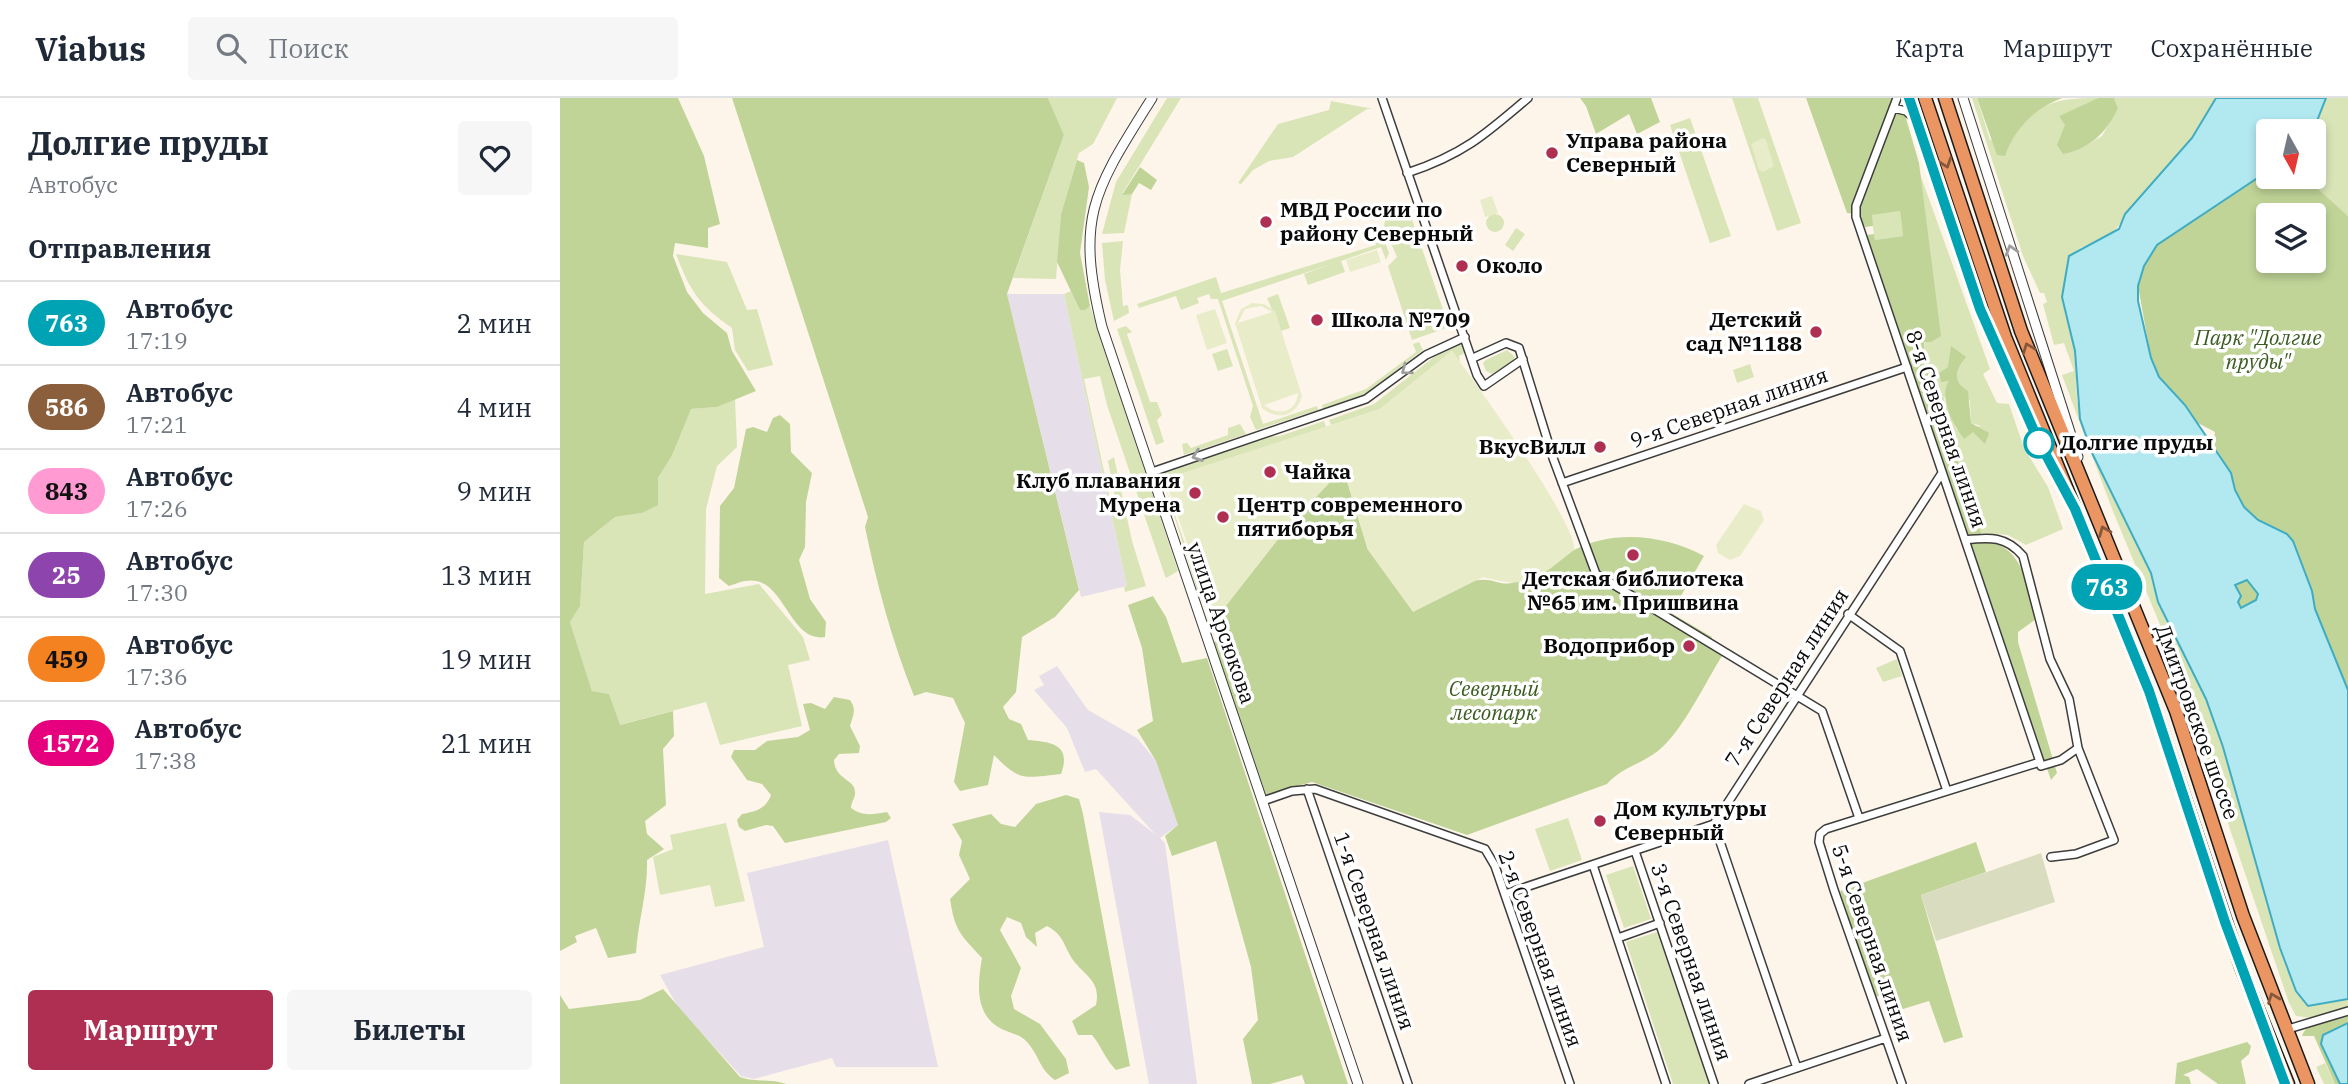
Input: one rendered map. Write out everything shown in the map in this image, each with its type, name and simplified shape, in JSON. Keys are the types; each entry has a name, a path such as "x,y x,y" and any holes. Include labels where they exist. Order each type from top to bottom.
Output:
{"highway":[{"name":"Дмитровское шоссе","path":"1926,98 2001,326 2149,691 2233,945 2286,1082"},
{"name":"Дмитровское шоссе","path":"1945,98 2021,331 2176,711 2243,916 2308,1084"}],"street":[{"name":"улица Арсюкова","path":"1152,98 1099,187 1088,240 1091,281 1102,327 1358,1084"},
{"path":"1382,98 1484,386 1523,359"},
{"path":"1407,173 1457,154 1484,136 1528,98"},
{"name":"8-я Северная линия","path":"1898,98 1856,206 1856,217 2040,764"},
{"path":"1909,98 1980,309 2038,440 2075,509"},
{"path":"1963,98 2092,502"},
{"path":"1893,108 1912,114 1917,121"},
{"path":"1152,472 1366,399 1426,355 1465,337"},
{"path":"1473,358 1511,343 1519,348 1562,483 1596,574 1822,711 1859,818"},
{"name":"9-я Северная линия","path":"1562,483 1907,367"},
{"name":"7-я Северная линия","path":"1714,824 1942,473"},
{"path":"1965,540 1994,537 2012,544 2023,556 2050,659 2069,699 2078,748 2114,841 2076,854 2051,857"},
{"path":"1849,614 1900,651 1947,791"},
{"name":"5-я Северная линия","path":"1902,1084 1819,842 1820,834 1826,829 1947,791 2040,764 2061,761 2078,748"},
{"name":"1-я Северная линия","path":"1307,789 1408,1084"},
{"name":"2-я Северная линия","path":"1263,801 1315,789 1476,844 1491,855 1570,1084"},
{"path":"1505,894 1714,824 1797,1068"},
{"name":"3-я Северная линия","path":"1635,851 1714,1084"},
{"path":"1593,865 1666,1084"},
{"path":"1618,938 1660,923"},
{"path":"2285,1030 2348,1011"},
{"path":"1749,1084 1886,1038"}],"shaded area":[{"path":"1007,294 1064,294 1127,586 1081,597"},
{"path":"1057,666 1088,710 1137,738 1156,761 1178,825 1160,838 1165,843 1197,1084 1149,1084 1099,812 1130,815 1155,834 1096,769 1085,772 1067,728 1034,690 1044,685 1039,676"},
{"path":"888,840 938,1067 836,1067 832,1058 754,1079 741,1076 679,1009 660,975 764,947 747,873"}],"green space":[{"path":"560,98 678,98 704,156 720,224 708,228 708,248 675,243 673,256 687,292 703,313 727,333 732,351 756,391 717,407 691,409 672,455 658,478 658,505 642,513 615,517 584,542 580,606 570,622 592,691 609,694 620,725 673,711 674,736 663,749 666,805 645,821 647,834 664,849 647,860 636,953 608,958 596,928 575,936 577,942 560,951"},
{"path":"732,98 1048,98 1064,135 1007,294 1079,590 1055,617 1022,637 1016,692 1003,707 1009,719 1021,724 1028,740 1051,744 1061,751 1064,764 1061,774 1024,776 1010,770 994,755 988,785 960,791 954,782 965,723 953,698 926,692 914,696 906,675 875,570 865,527 868,517"},
{"path":"1048,98 1117,98 1093,144 1079,153 1061,214 1056,279 1013,278 1064,135"},
{"path":"1167,98 1181,98 1122,194 1132,194 1124,233 1102,234 1116,182"},
{"path":"1580,98 1651,98 1660,122 1637,134 1629,114 1596,134 1586,106"},
{"path":"1732,98 1758,98 1801,223 1777,231"},
{"path":"1806,98 1895,98 1892,108 1905,115 1919,163 1941,336 1931,342 1924,342 1925,357 1984,542 1997,544 2007,550 2022,569 2026,581 2036,619 2018,632 2018,642 2057,773 2051,780 1867,235 1874,234 1875,240 1903,236 1900,211 1872,215 1873,226 1865,227 1858,214 1847,213"},
{"path":"1972,98 1977,98 1990,140 2010,140 2028,117 2048,105 2071,99 2098,98 2059,116 2084,147 2102,136 2118,108 2114,98 2216,98 2192,138 2125,214 2118,227 2101,240 2080,248 2062,298 2075,351 2077,401 2093,455 2151,573 2158,602 2206,699 2223,747 2271,919 2308,1006 2348,999 2348,1007 2311,1018 2296,1016 2289,1003 2178,676 2178,668 2112,509 2062,375 2074,371 2064,343 2054,345 2043,304 2047,302 2023,256"},
{"path":"1977,98 2062,98 2043,107 2020,128 2005,156 1997,155"},
{"path":"2098,98 2114,98 2118,108 2114,117 2103,132 2089,144 2063,154 2057,145 2065,125 2059,116"},
{"path":"2326,98 2348,98 2348,216 2318,189 2326,189 2326,119 2318,119"},
{"path":"1331,101 1373,109 1367,109 1293,157 1269,161 1253,170 1241,184 1238,183 1278,124 1329,110"},
{"path":"1690,118 1731,236 1710,243 1670,125"},
{"path":"1762,138 1766,140 1774,166 1763,172 1759,170 1751,144"},
{"path":"1077,160 1084,163 1089,187 1080,253 1090,306 1085,310 1080,310 1057,262 1061,214"},
{"path":"1140,167 1157,180 1151,190 1139,183 1132,194 1122,195"},
{"path":"1919,171 1990,369 1983,374 1997,403 2009,404 2024,448 2048,487 2063,529 2026,545 2008,535 1981,533 1925,357","holes":["1965,357 1955,376 1970,401 1971,423 1981,426 1957,430 1944,400 1950,381 1939,373"]},
{"name":"Парк \"Долгие пруды\"","path":"2256,179 2256,189 2318,189 2348,216 2348,690 2315,609 2312,591 2293,541 2258,520 2244,507 2235,490 2231,473 2213,444 2215,432 2196,422 2159,377 2151,358 2138,286 2144,266 2157,245"},
{"path":"1492,196 1498,213 1485,217 1480,200"},
{"path":"1406,202 1449,327 1412,340 1388,266 1397,257 1384,227 1385,220"},
{"path":"1900,211 1903,236 1875,240 1871,215"},
{"path":"1495,214 1503,219 1504,223 1499,231 1495,232 1487,227 1486,223 1491,215"},
{"path":"1376,227 1381,232 1389,253 1386,260 1381,247 1341,261 1345,272 1308,285 1304,274 1334,263 1222,301 1263,424 1317,406 1318,410 1256,430 1250,417 1253,406 1218,299 1211,299 1209,294 1197,298 1199,303 1181,310 1176,296 1139,308 1137,304 1216,277 1221,293 1376,245 1372,231"},
{"path":"1516,228 1525,234 1513,251 1505,245"},
{"path":"1123,241 1120,270 1123,306 1128,305 1129,313 1114,321 1105,280 1102,243"},
{"path":"1377,250 1381,262 1350,272 1346,260"},
{"path":"676,254 727,262 747,310 757,309 773,365 748,371 735,350 732,328 703,304 686,278"},
{"path":"1071,291 1080,310 1090,306 1178,571 1166,578 1165,576 1107,405 1100,376 1084,379 1110,499 1115,498 1108,461 1114,457 1132,541 1146,586 1125,592 1124,587 1127,586 1064,294"},
{"path":"1278,294 1290,328 1281,331 1267,298"},
{"path":"1252,303 1264,304 1275,311 1302,396 1300,403 1291,412 1280,415 1262,408 1235,323 1241,309","holes":["1261,306 1272,312 1238,323 1245,309","1298,393 1294,405 1286,411 1275,411 1264,405"]},
{"path":"1215,309 1227,343 1207,350 1196,315"},
{"path":"1126,326 1132,332 1127,334 1150,402 1157,402 1162,415 1157,420 1164,442 1156,445 1117,329"},
{"path":"1419,342 1423,350 1365,394 1323,409 1322,405 1366,389 1416,352 1413,344"},
{"path":"1461,343 1465,353 1459,356 1460,362 1452,351 1380,409 1331,425 1329,420 1374,404 1434,357"},
{"path":"1951,346 1966,357 1959,366 1957,379 1968,391 1971,423 1989,433 1985,444 1973,432 1964,439 1948,411 1945,395 1949,381 1941,382 1939,373 1948,367"},
{"path":"1227,349 1233,366 1218,371 1212,354"},
{"path":"1507,350 1515,357 1512,362 1492,374 1486,371 1483,363 1486,360"},
{"path":"1452,351 1543,484 1571,536 1574,550 1533,579 1513,582 1483,577 1413,612 1368,550 1343,468 1286,529 1222,611 1214,609 1201,584 1165,479 1380,409"},
{"path":"1750,364 1754,377 1737,383 1733,370"},
{"path":"1760,394 1763,404 1745,410 1741,400"},
{"path":"735,399 737,447 717,466 706,509 705,594 759,584 803,637 810,660 788,665 802,726 720,745 706,702 619,725 609,694 592,691 570,622 580,605 584,542 615,517 642,513 691,409 717,407"},
{"path":"1699,412 1703,423 1684,430 1680,418"},
{"path":"780,415 790,424 791,452 812,473 806,502 805,547 799,560 810,599 826,622 825,637 814,637 804,631 766,585 749,581 729,586 719,578 720,506 734,488 746,429 753,427 767,432 773,418"},
{"path":"1324,421 1326,427 1165,479 1163,473 1264,437 1280,436"},
{"path":"1240,424 1246,434 1184,455 1182,444 1187,443 1191,448 1228,435 1228,428"},
{"name":"Северный лесопарк","path":"1343,468 1368,550 1469,582 1483,580 1506,584 1519,581 1589,543 1622,537 1656,539 1704,556 1671,613 1712,637 1707,646 1722,656 1693,706 1667,743 1607,784 1467,835 1312,782 1266,795 1213,644 1220,637 1215,619 1286,529"},
{"path":"1165,486 1207,608 1197,590"},
{"path":"1744,504 1761,511 1764,520 1740,556 1730,560 1718,553 1716,545"},
{"path":"2247,580 2259,594 2256,600 2241,608 2238,602 2241,596 2235,585"},
{"path":"1153,596 1166,617 1182,663 1207,658 1348,1084 1305,1084 1302,1075 1270,1084 1252,1084 1243,1039 1258,1020 1251,967 1216,841 1172,856 1165,836 1178,825 1156,761 1137,730 1153,721 1142,648 1128,605"},
{"path":"1897,659 1902,676 1883,682 1876,668"},
{"path":"834,697 850,700 854,713 850,726 860,746 859,753 839,754 834,760 838,772 854,788 851,808 864,814 887,812 891,818 886,822 785,843 773,826 766,825 745,831 739,827 737,820 742,814 759,809 771,795 762,784 747,780 731,757 734,750 755,750 767,741 798,737 810,730 803,704 811,703 825,709"},
{"path":"1066,795 1079,799 1083,814 1130,1066 1116,1070 1092,1035 1078,1035 1072,1021 1096,1005 1096,990 1091,980 1073,960 1060,937 1047,926 1035,933 1037,947 1026,937 1021,923 1007,917 1000,930 1021,968 1011,996 1014,1009 1040,1024 1066,1059 1069,1073 1055,1080 1027,1042 990,1021 981,1005 979,976 982,958 960,932 950,899 970,879 959,855 962,841 952,824 991,814 1001,824 1015,827 1036,804"},
{"path":"1568,818 1582,860 1550,871 1535,829"},
{"path":"726,823 745,901 715,907 710,885 660,895 653,857 673,849 670,835"},
{"path":"1976,842 1986,872 1921,895 1963,1037 1944,1043 1929,1001 1887,1014 1881,995 1875,997 1840,891"},
{"path":"2041,853 2055,902 1936,941 1921,895"},
{"path":"1633,866 1651,919 1624,928 1606,875"},
{"path":"1657,932 1709,1084 1673,1084 1626,942"},
{"path":"663,989 740,1077 786,1084 560,1084 560,995 569,1009 640,1000"},
{"path":"2348,1014 2348,1023 2323,1035 2321,1044 2341,1084 2335,1084 2314,1036 2302,1036 2309,1026 2315,1023"},
{"path":"2247,1042 2251,1046 2249,1054 2241,1061 2246,1084 2218,1084 2197,1069 2183,1075 2189,1077 2191,1084 2175,1084 2177,1063"},
{"path":"2325,1063 2335,1084 2324,1084 2316,1067"}],"water":[{"name":"Долгие пруды","path":"2216,98 2326,98 2318,119 2256,119 2256,179 2157,245 2144,266 2138,286 2138,301 2151,358 2159,377 2185,405 2231,473 2235,490 2244,507 2258,520 2287,534 2293,541 2312,591 2315,609 2348,690 2348,999 2308,1006 2296,991 2280,948 2223,747 2206,699 2158,602 2151,573 2093,455 2080,419 2075,351 2062,297 2069,256 2119,229 2125,214 2192,138","holes":["2247,580 2258,594 2256,600 2241,608 2238,602 2241,596 2235,585"]},
{"path":"2348,1023 2348,1084 2340,1084 2321,1044 2323,1035"}],"bus line":[{"name":"763","path":"1909,98 1980,309 2038,440 2075,509 2149,691 2225,922 2285,1084"}],"place":[{"name":"Управа района Северный","path":"1552,153"},
{"name":"МВД России по району Северный","path":"1266,222"},
{"name":"Около","path":"1462,266"},
{"name":"Школа №709","path":"1317,320"},
{"name":"Детский сад №1188","path":"1816,332"},
{"name":"Долгие пруды","path":"2039,443"},
{"name":"ВкусВилл","path":"1600,447"},
{"name":"Чайка","path":"1270,472"},
{"name":"Клуб плавания Мурена","path":"1195,493"},
{"name":"Центр современного пятиборья","path":"1223,517"},
{"name":"Детская библиотека №65 им. Пришвина","path":"1633,555"},
{"name":"Водоприбор","path":"1689,646"},
{"name":"Дом культуры Северный","path":"1600,821"}]}
